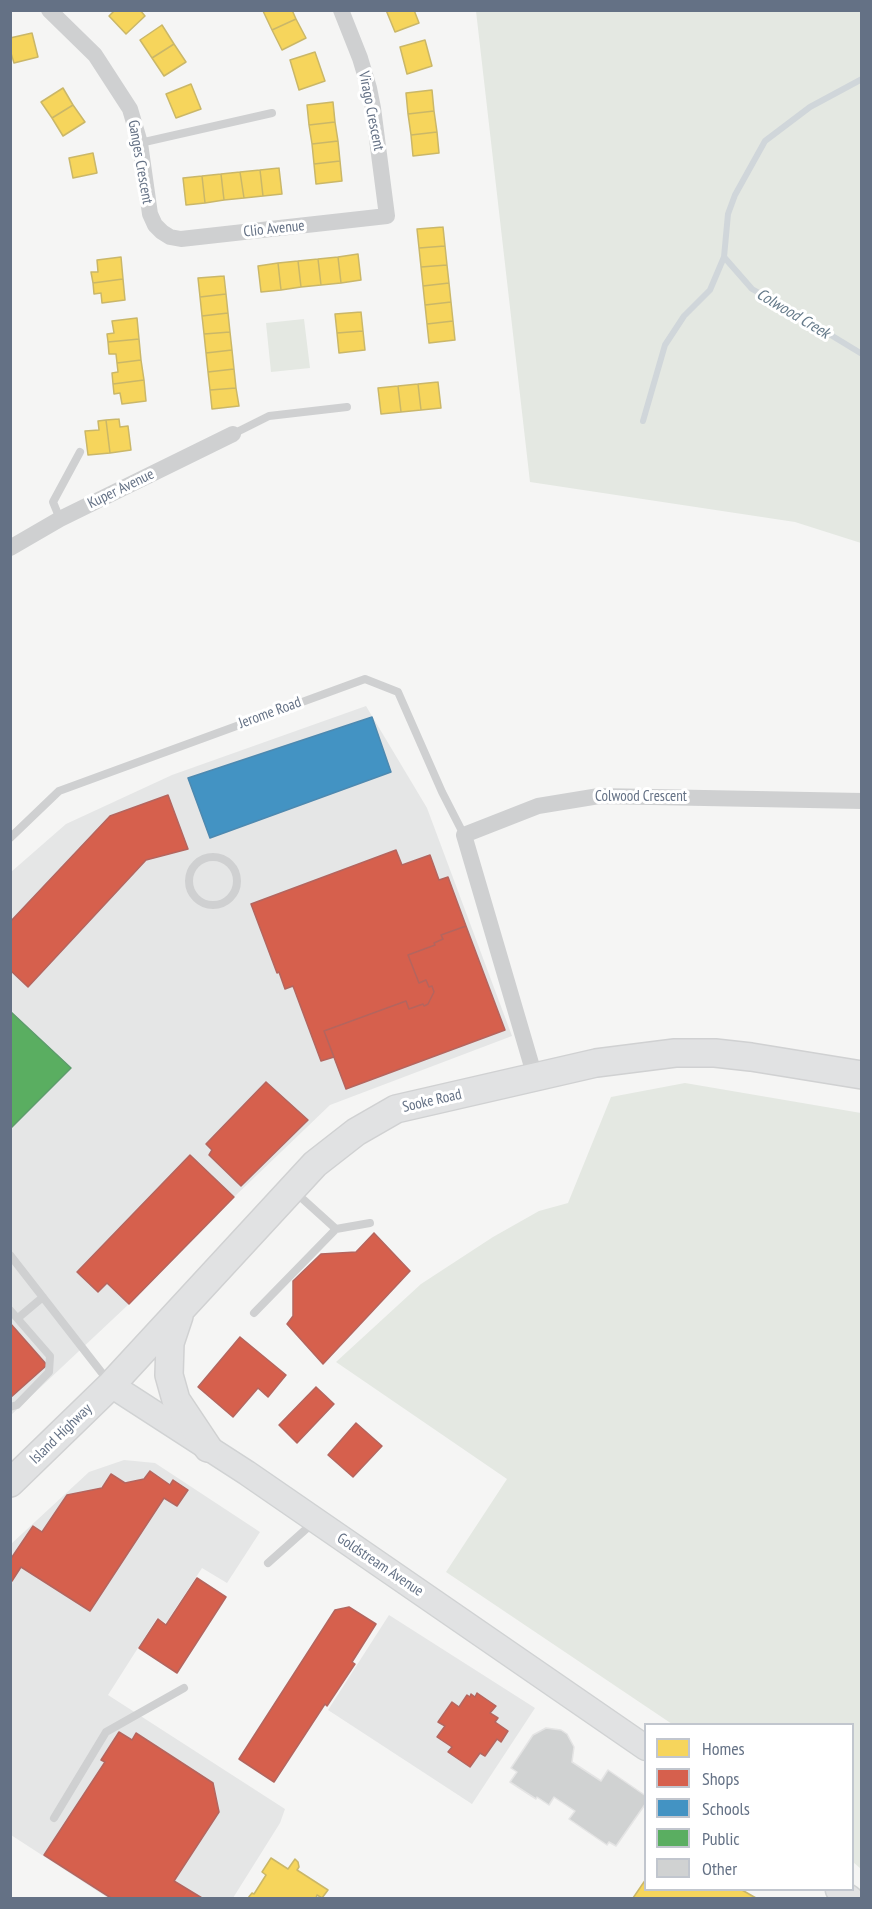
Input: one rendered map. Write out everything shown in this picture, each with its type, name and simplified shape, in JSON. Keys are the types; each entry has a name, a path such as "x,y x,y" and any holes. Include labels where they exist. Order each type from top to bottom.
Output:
{"main road":[{"name":"Sooke Road","path":"111,1385 315,1164 356,1131 396,1109 596,1063 675,1053 716,1053 751,1057 861,1075"},
{"path":"182,1309 170,1343 169,1375 176,1400 208,1448"},
{"name":"Island Highway","path":"21,1469 111,1385"}],"street":[{"name":"Ganges Crescent","path":"49,10 82,41 107,71 130,109 140,143 150,214 155,225 162,232"},
{"name":"Virago Crescent","path":"341,10 369,87 387,216"},
{"name":"Clio Avenue","path":"162,232 170,237 181,239 387,216"},
{"name":"Kuper Avenue","path":"10,548 60,519 233,434"},
{"name":"Colwood Crescent","path":"464,835 538,806 598,795 861,801"},
{"path":"464,835 535,1077"},
{"name":"Goldstream Avenue","path":"111,1385 316,1521 644,1747"}],"lane":[{"path":"140,143 272,113"},
{"path":"233,434 269,416 347,407"},
{"path":"60,519 54,502 80,452"},
{"name":"Jerome Road","path":"10,838 59,791 365,679 398,693 442,792 464,835"},
{"path":"218,857 226,860 232,866 237,880 236,888 227,901 205,904 193,894 189,879 191,871 202,859 218,857"},
{"path":"291,1189 336,1229"},
{"path":"254,1313 336,1229 370,1223"},
{"path":"10,1255 111,1385"},
{"path":"18,1318 43,1297"},
{"path":"10,1310 50,1356 50,1372 17,1405 10,1407"},
{"path":"268,1563 316,1521"},
{"path":"54,1818 106,1732 184,1688"}],"shaded area":[{"path":"476,11 861,11 861,543 795,522 530,482"},
{"path":"304,319 310,368 271,372 266,323"},
{"path":"366,706 427,808 512,1036 330,1105 234,1197 129,1304 11,1415 11,872 66,824 172,775"},
{"path":"685,1083 861,1113 861,1869 854,1863 854,1723 671,1723 446,1572 507,1479 336,1362 421,1284 493,1237 539,1211 568,1203 611,1097"},
{"path":"124,1460 155,1463 260,1532 227,1583 202,1568 166,1623 157,1618 108,1695 285,1809 280,1823 233,1898 108,1898 11,1835 11,1544 89,1472"},
{"path":"389,1615 535,1708 472,1804 328,1710"}],"building: Homes":[{"path":"115,10 140,10 145,16 126,34 109,16"},
{"path":"292,10 296,19 272,30 263,11"},
{"path":"386,10 414,10 419,23 395,32"},
{"path":"296,19 306,38 282,50 272,30"},
{"path":"162,25 174,44 152,58 140,40"},
{"path":"32,33 38,57 14,63 10,50 10,38"},
{"path":"425,40 432,66 407,74 400,47"},
{"path":"174,44 186,62 164,76 152,58"},
{"path":"315,52 325,81 299,90 290,60"},
{"path":"191,84 201,109 176,118 166,94"},
{"path":"63,88 73,105 52,118 41,102"},
{"path":"432,90 434,111 408,114 406,93"},
{"path":"333,102 335,122 309,125 307,105"},
{"path":"73,105 85,122 63,136 52,118"},
{"path":"434,111 437,132 411,135 408,114"},
{"path":"335,122 338,141 312,144 309,125"},
{"path":"437,132 439,153 413,156 411,135"},
{"path":"338,141 340,161 314,164 312,144"},
{"path":"93,153 97,173 73,178 69,158"},
{"path":"340,161 342,181 316,184 314,164"},
{"path":"279,168 282,194 263,196 260,170"},
{"path":"260,170 263,196 244,198 240,172"},
{"path":"240,172 244,198 224,200 221,174"},
{"path":"221,174 224,200 205,203 202,176"},
{"path":"202,176 205,203 186,205 183,178"},
{"path":"443,227 445,246 419,248 417,229"},
{"path":"445,246 447,265 421,267 419,248"},
{"path":"358,254 361,280 341,283 338,257"},
{"path":"121,257 123,279 93,283 91,272 98,272 97,260"},
{"path":"338,257 341,283 321,285 318,259"},
{"path":"318,259 321,285 301,287 298,261"},
{"path":"298,261 301,287 281,290 278,263"},
{"path":"278,263 281,290 261,292 258,266"},
{"path":"447,265 449,283 423,286 421,267"},
{"path":"224,276 226,294 200,297 198,278"},
{"path":"123,279 125,300 102,303 101,293 94,294 93,283"},
{"path":"449,283 451,302 425,305 423,286"},
{"path":"226,294 228,313 202,316 200,297"},
{"path":"451,302 453,321 427,324 425,305"},
{"path":"361,312 363,331 337,333 335,314"},
{"path":"228,313 230,332 204,334 202,316"},
{"path":"137,318 139,339 108,342 107,334 114,333 112,321"},
{"path":"453,321 455,340 429,343 427,324"},
{"path":"363,331 365,350 339,353 337,333"},
{"path":"230,332 232,350 206,353 204,334"},
{"path":"139,339 141,360 117,363 116,354 109,354 108,342"},
{"path":"232,350 234,369 208,372 206,353"},
{"path":"141,360 144,380 113,384 112,373 118,372 117,363"},
{"path":"234,369 236,388 210,390 208,372"},
{"path":"144,380 146,401 122,404 120,393 114,394 113,384"},
{"path":"438,382 441,408 421,410 418,384"},
{"path":"418,384 421,410 401,412 398,386"},
{"path":"398,386 401,412 381,414 378,388"},
{"path":"236,388 239,406 212,409 210,390"},
{"path":"119,419 120,427 128,426 131,450 110,453 106,420"},
{"path":"106,420 110,453 88,455 85,431 99,430 98,421"},
{"path":"271,1858 288,1869 295,1859 299,1867 297,1870 328,1890 322,1898 317,1895 316,1898 248,1898 252,1893 254,1894 266,1875 262,1872"},
{"path":"644,1882 644,1891 744,1891 756,1898 633,1898"}],"building: Shops":[{"path":"168,795 188,849 146,860 28,987 10,970 10,922 110,816"},
{"path":"396,850 402,865 430,855 439,880 448,877 466,926 441,935 443,939 434,943 435,945 408,955 419,983 426,980 429,987 432,986 434,992 428,1004 409,1009 406,1001 324,1031 334,1057 321,1061 293,986 285,989 251,904"},
{"path":"466,926 505,1030 346,1089 324,1031 406,1001 409,1009 428,1004 434,992 432,986 429,987 426,980 419,983 408,955 435,945 434,943 443,939 441,935"},
{"path":"266,1082 308,1120 241,1186 209,1155 212,1150 206,1144"},
{"path":"190,1155 234,1197 129,1304 107,1283 98,1292 77,1272"},
{"path":"374,1233 410,1271 323,1364 287,1324 293,1316 293,1281 321,1254 356,1252"},
{"path":"10,1323 47,1365 10,1398"},
{"path":"240,1337 286,1375 268,1397 258,1388 233,1417 198,1387"},
{"path":"316,1387 334,1404 297,1443 279,1425"},
{"path":"356,1423 382,1446 353,1477 328,1455"},
{"path":"150,1471 170,1485 173,1480 188,1490 177,1506 164,1498 90,1611 21,1567 12,1581 10,1580 10,1560 33,1526 42,1532 67,1495 102,1488 111,1474 125,1483 144,1479"},
{"path":"197,1578 226,1597 177,1673 139,1648 158,1619 166,1625"},
{"path":"349,1607 376,1624 352,1662 355,1664 327,1706 325,1704 274,1782 239,1759 335,1610"},
{"path":"477,1693 496,1706 490,1713 498,1718 495,1722 508,1731 501,1742 497,1739 485,1756 480,1753 470,1767 448,1752 452,1747 437,1737 445,1726 438,1722 452,1702 459,1707 467,1695 470,1697 471,1694 475,1697"},
{"path":"119,1732 132,1740 136,1733 213,1783 219,1812 174,1881 202,1898 111,1898 44,1855 105,1762 101,1760"}],"building: Schools":[{"path":"372,717 391,772 210,838 188,778"}],"building: Public":[{"path":"10,1011 71,1068 10,1129"}],"building: Other":[{"path":"546,1728 561,1730 567,1734 574,1747 572,1762 601,1781 608,1770 644,1795 644,1806 616,1846 609,1842 607,1845 569,1819 575,1811 554,1797 549,1805 510,1782 517,1772 511,1768 533,1735"}],"waterway":[{"name":"Colwood Creek","path":"862,79 810,107 765,141 735,195 728,214 724,257 752,289 862,354"},
{"path":"643,421 665,345 684,316 710,290 724,257"}]}
